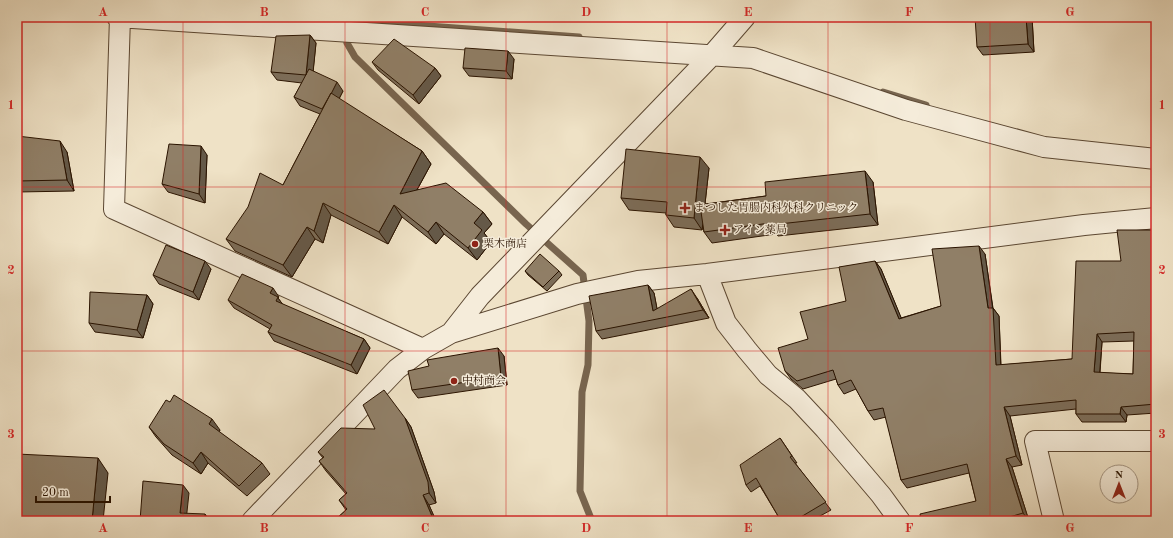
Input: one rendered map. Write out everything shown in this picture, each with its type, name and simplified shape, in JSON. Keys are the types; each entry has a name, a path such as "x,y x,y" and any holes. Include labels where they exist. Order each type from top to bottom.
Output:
{"street":[{"path":"117,17 753,58 906,110 1044,147 1156,159"},
{"path":"120,17 114,209 423,349"},
{"path":"451,334 480,296 537,235 712,55 745,17"},
{"path":"252,521 397,369 423,349 451,334 584,293 638,281 707,274 1084,225 1156,218"},
{"path":"707,274 726,323 747,350 768,375 797,399 825,429 881,495 900,521"},
{"path":"1054,521 1035,440 1156,441"}],"building":[{"path":"975,17 1026,17 1028,44 977,47"},
{"path":"310,35 306,75 271,72 276,36"},
{"path":"394,39 435,68 413,95 372,62"},
{"path":"465,48 508,51 506,71 463,68"},
{"path":"309,69 337,82 322,109 294,97"},
{"path":"331,93 422,151 400,194 446,183 483,212 474,223 482,230 468,248 436,222 428,232 394,205 379,232 323,203 314,231 307,227 283,265 226,239 248,207 260,173 283,185"},
{"path":"17,136 60,141 67,180 17,181"},
{"path":"169,144 201,146 199,194 162,184"},
{"path":"626,149 700,157 694,218 666,215 667,202 621,198"},
{"path":"865,171 870,214 770,225 770,223 704,232 700,205 766,196 765,182"},
{"path":"1117,230 1156,230 1156,404 1121,407 1120,414 1076,414 1076,400 1004,407 1016,456 1006,459 1023,513 996,521 921,521 920,514 976,501 967,464 901,480 883,408 868,411 851,380 838,385 833,370 797,381 785,371 778,348 808,339 800,312 846,301 839,267 875,261 899,319 941,306 932,249 979,246 988,308 993,308 996,365 1072,359 1076,261 1121,261","holes":["1134,332 1133,374 1094,372 1097,334"]},
{"path":"166,245 205,261 193,292 153,275"},
{"path":"540,254 559,271 543,287 525,271"},
{"path":"242,274 273,288 270,293 278,297 276,301 364,339 351,365 268,332 272,325 228,300"},
{"path":"648,285 653,311 691,289 703,310 596,331 589,296"},
{"path":"90,292 147,295 137,330 89,323"},
{"path":"498,348 501,377 412,390 408,371 429,366 427,360"},
{"path":"384,390 405,418 428,482 429,493 423,495 434,521 334,521 347,509 339,500 347,493 319,461 324,457 318,452 341,428 375,429 363,405"},
{"path":"174,395 212,419 209,424 262,463 239,486 201,452 193,463 164,444 149,427 166,400 170,402"},
{"path":"780,438 792,456 790,457 826,502 794,521 781,521 756,478 746,485 740,465"},
{"path":"17,454 98,458 92,521 17,521"},
{"path":"143,481 183,485 180,513 205,514 205,521 140,521"}],"waterway":[{"path":"310,17 332,19 334,21"},
{"path":"332,19 579,37"},
{"path":"347,43 355,57 526,224 583,275 589,321 588,365 582,392 580,491 592,521"},
{"path":"883,92 926,105"}],"place":[{"name":"まつした胃腸内科外科クリニック","path":"685,208"},
{"name":"アイン薬局","path":"725,230"},
{"name":"栗木商店","path":"475,244"},
{"name":"中村商会","path":"454,381"}]}
